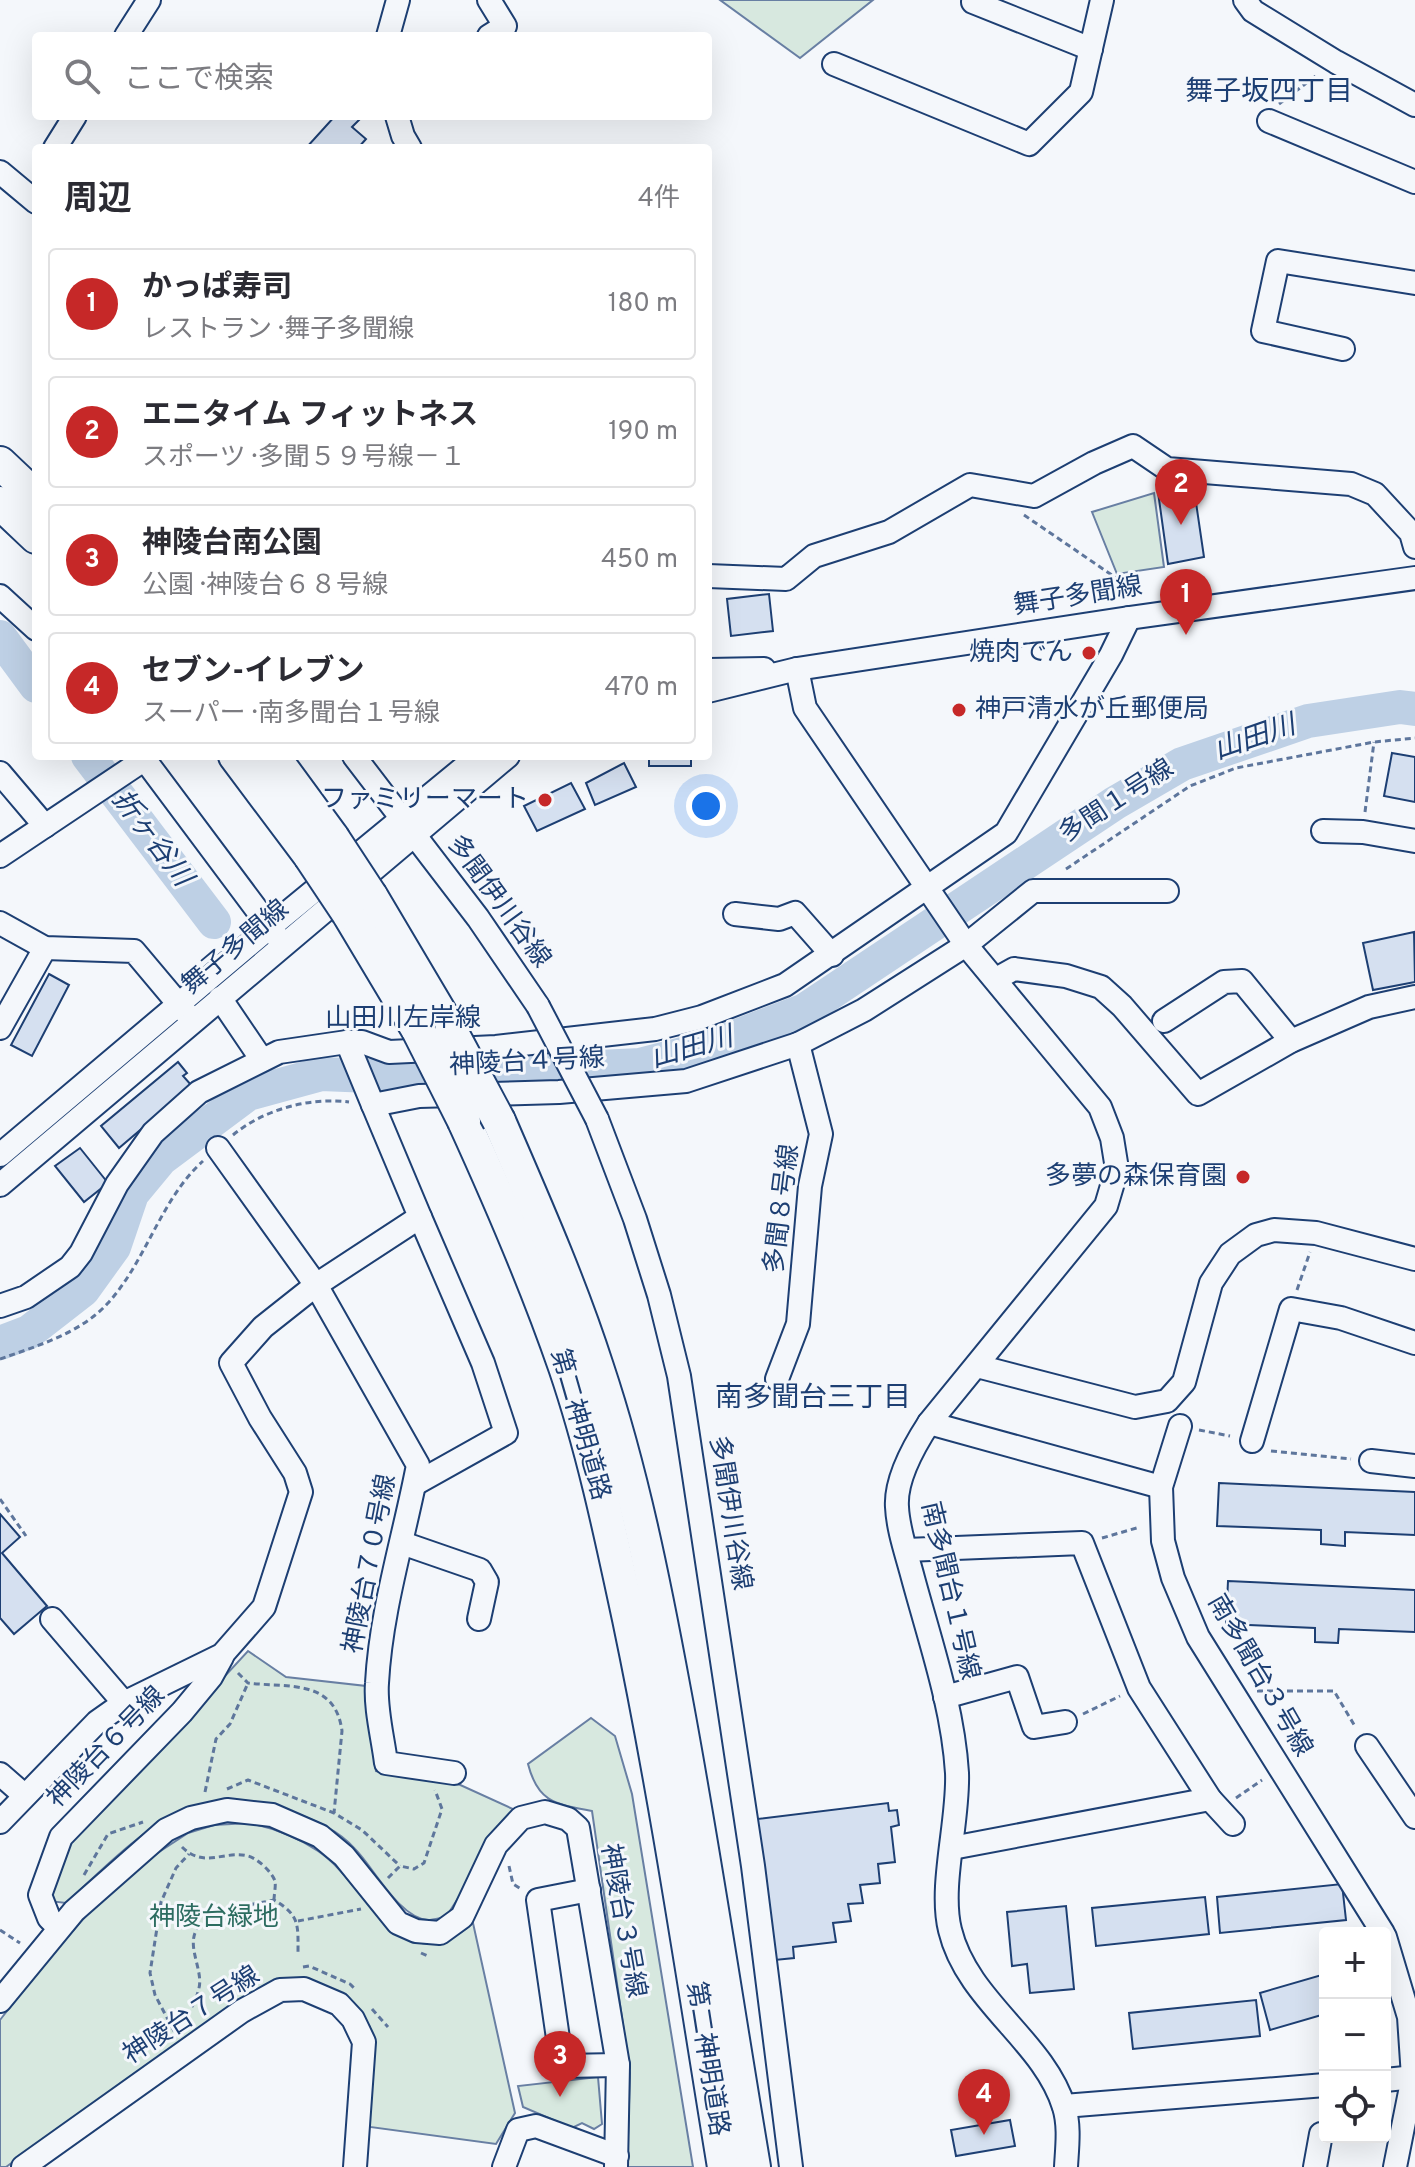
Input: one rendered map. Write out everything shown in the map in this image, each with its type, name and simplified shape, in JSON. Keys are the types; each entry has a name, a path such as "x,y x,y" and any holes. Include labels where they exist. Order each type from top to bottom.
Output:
{"highway":[{"path":"0,463 32,493"},
{"path":"0,503 32,533"},
{"name":"第二神明道路","path":"239,760 321,847"},
{"name":"第二神明道路","path":"275,760 321,847 451,1031 499,1121 566,1281 598,1368 646,1552 684,1746 754,2167"},
{"name":"第二神明道路","path":"359,904 500,1201 560,1354 595,1471 655,1750 724,2167"}],"street":[{"path":"129,32 149,0"},
{"path":"389,32 398,0"},
{"path":"489,0 505,26 495,32"},
{"path":"975,0 973,2 1091,49"},
{"path":"834,64 1029,144 1081,92 1102,0"},
{"path":"1245,0 1253,11 1336,62 1415,105"},
{"path":"58,144 72,120"},
{"path":"398,120 408,144"},
{"path":"1269,121 1415,182"},
{"path":"0,172 32,191"},
{"path":"1343,349 1263,331 1278,261 1415,283"},
{"path":"712,576 786,579 814,556 889,532 970,485 1034,496 1094,463 1133,446 1167,469 1351,484 1375,494 1411,533 1415,547"},
{"name":"舞子多聞線","path":"712,690 797,669 1415,578"},
{"path":"0,596 32,625"},
{"name":"山田川左岸線","path":"0,1306 26,1297 70,1267 81,1253 117,1184 153,1133 199,1092 279,1052 347,1042 362,1042 389,1052 496,1047 655,1029 702,1017 785,985 1006,833 1111,655 1129,618"},
{"name":"舞子多聞線","path":"712,670 797,669"},
{"name":"南多聞台１号線","path":"797,669 805,708 925,887 966,945 1100,1107 1112,1138 1117,1169 1106,1206 929,1423 908,1456 896,1505 945,1697 957,1773 947,1897 950,1930 969,1977 1047,2071 1064,2106 1068,2134 1066,2167"},
{"path":"0,856 140,760"},
{"path":"144,760 276,936"},
{"name":"多聞伊川谷線","path":"357,760 478,918 538,1006 597,1119 635,1219 659,1295 679,1376 753,1866 791,2167"},
{"name":"舞子多聞線","path":"408,826 474,760"},
{"name":"舞子多聞線","path":"0,1185 186,1013 276,936 408,826 502,760"},
{"path":"0,773 45,826"},
{"path":"1323,831 1363,832 1415,841"},
{"path":"966,945 1033,891 1167,891"},
{"path":"735,914 779,919 795,913 832,955"},
{"path":"0,923 45,948 134,951 186,1013"},
{"name":"舞子多聞線","path":"0,1155 186,1013 220,998 276,936"},
{"name":"神陵台４号線","path":"373,1105 419,1096 559,1092 686,1081 798,1044 864,1010 966,945"},
{"path":"0,1028 45,948"},
{"path":"996,979 1014,969 1066,976 1101,987 1122,1006 1198,1094 1291,1041 1369,1007 1415,997"},
{"path":"1164,1021 1224,982 1242,981 1291,1041"},
{"path":"220,998 262,1060"},
{"path":"347,1042 483,1363 506,1433 415,1484"},
{"name":"多聞８号線","path":"777,1379 798,1324 810,1186 821,1134 798,1044"},
{"name":"神陵台７０号線","path":"218,1148 316,1285 418,1465 402,1543 394,1565 376,1686 386,1763 447,1772"},
{"path":"0,1822 97,1722 124,1703 222,1655 264,1607 301,1492 295,1473 260,1418 231,1363 263,1327 316,1285 420,1217"},
{"path":"977,1366 1135,1407 1167,1401 1184,1382 1211,1283 1230,1254 1256,1235 1274,1230 1316,1233 1415,1259"},
{"path":"1252,1441 1291,1309 1341,1318 1415,1343"},
{"path":"929,1423 1161,1487"},
{"name":"南多聞台３号線","path":"1180,1426 1161,1487 1163,1541 1173,1578 1198,1637 1379,1927"},
{"path":"1371,1461 1414,1463"},
{"path":"402,1543 480,1570 487,1582 479,1619"},
{"path":"906,1550 1082,1543 1139,1688 1221,1811 952,1848"},
{"path":"52,1619 124,1703"},
{"name":"神陵台６号線","path":"58,1927 49,1918 40,1895 61,1837 182,1712 211,1677 222,1655"},
{"path":"945,1697 1017,1677 1034,1727 1065,1722"},
{"path":"1367,1746 1406,1787 1415,1817"},
{"path":"0,1774 24,1795"},
{"name":"神陵台３号線","path":"0,2001 58,1927 166,1830 191,1818 227,1810 272,1815 320,1836 344,1856 369,1901 398,1923 416,1931 440,1933 462,1917 502,1838 521,1818 545,1812 568,1819 578,1828 618,2065 616,2161"},
{"path":"589,1890 538,1900 562,2066 618,2065"},
{"name":"南多聞台３号線","path":"1391,1958 1409,2017 1414,2077 1395,2167"},
{"name":"神陵台７号線","path":"23,2167 242,2011 280,1990 304,1989 339,2004 353,2019 364,2042 355,2167"},
{"path":"1391,2079 1414,2077"},
{"path":"1064,2106 1319,2085"},
{"path":"504,2167 518,2130 536,2126 616,2161"},
{"path":"1315,2167 1319,2143"}],"path":[{"path":"1269,121 1279,103 1336,62"},
{"path":"1022,514 1125,584 1129,618"},
{"name":"多聞１号線","path":"1033,891 1190,786 1236,768 1374,742 1415,738"},
{"path":"1363,832 1374,742"},
{"path":"0,1359 44,1344 72,1330 107,1304 132,1270 157,1222 187,1175 249,1122 286,1108 328,1099 373,1105"},
{"path":"1180,1426 1252,1441 1273,1452 1371,1461"},
{"path":"0,1499 26,1536"},
{"path":"1082,1543 1133,1529"},
{"path":"222,1655 248,1683 314,1689 331,1704 340,1718 342,1731 334,1813"},
{"path":"205,1792 216,1739 230,1724 248,1683"},
{"path":"1065,1722 1139,1688"},
{"path":"1233,1691 1334,1691 1367,1746"},
{"path":"1221,1811 1280,1768"},
{"path":"298,1921 369,1901 400,1866 414,1869 424,1863 442,1809 435,1790 447,1772"},
{"path":"166,1830 189,1854 203,1858 248,1856 264,1866 275,1881 274,1900"},
{"path":"502,1838 513,1884 538,1900"},
{"path":"177,2038 155,1995 150,1973 161,1902 176,1868 189,1854"},
{"path":"174,2031 190,2012 200,1986 193,1939 200,1925 227,1910 274,1900 288,1908 298,1921 298,1953"},
{"path":"0,1930 36,1954"}],"green space":[{"path":"720,0 873,0 800,58"},
{"path":"1154,493 1164,567 1117,574 1092,512"},
{"path":"248,1651 286,1677 366,1686 376,1771 456,1783 515,1810 446,1917 428,1920 407,1911 341,1836 302,1815 257,1802 224,1801 194,1807 167,1819 141,1836 66,1903 49,1901 69,1845"},
{"path":"591,1718 615,1736 632,1794 693,2167 627,2167 630,2073 592,1811 550,1800 537,1787 528,1764"},
{"name":"神陵台緑地","path":"249,1823 285,1834 318,1851 336,1866 387,1924 405,1937 425,1944 447,1940 473,1923 515,2113 496,2144 370,2127 370,2027 341,1994 310,1983 273,1981 129,2078 6,2167 0,2167 0,2020 90,1911 156,1854 188,1833 214,1825"},
{"path":"598,2077 602,2124 594,2129 582,2123 572,2128 523,2107 518,2086"}],"building":[{"path":"331,120 359,120 352,127 366,139 362,144 310,144"},
{"path":"1194,489 1204,557 1168,564 1158,492"},
{"path":"769,594 773,631 731,636 727,599"},
{"path":"1392,753 1415,757 1415,802 1384,796"},
{"path":"649,760 691,760 691,766 649,766"},
{"path":"624,763 636,787 595,805 586,783"},
{"path":"571,783 585,809 537,831 524,806"},
{"path":"1414,932 1415,982 1373,990 1363,943"},
{"path":"49,974 69,985 32,1056 11,1045"},
{"path":"178,1062 187,1073 183,1076 192,1086 119,1148 101,1126"},
{"path":"80,1148 108,1183 84,1202 55,1166"},
{"path":"1219,1483 1415,1492 1415,1535 1345,1532 1345,1546 1321,1544 1321,1530 1217,1526"},
{"path":"0,1514 20,1537 2,1553 47,1606 14,1634 0,1618"},
{"path":"1228,1581 1415,1590 1415,1632 1339,1629 1338,1643 1315,1642 1315,1628 1226,1624"},
{"path":"888,1803 889,1811 897,1810 899,1825 891,1827 895,1862 878,1864 880,1883 860,1885 863,1903 848,1904 851,1921 833,1923 836,1942 793,1947 794,1958 775,1960 757,1819"},
{"path":"1342,1884 1346,1920 1220,1933 1217,1897"},
{"path":"1205,1897 1209,1934 1096,1946 1092,1908"},
{"path":"1066,1906 1074,1989 1030,1993 1027,1964 1012,1966 1007,1912"},
{"path":"1319,1976 1319,2016 1270,2030 1260,1993"},
{"path":"1256,2000 1260,2036 1133,2049 1129,2013"},
{"path":"1010,2120 1015,2146 956,2156 951,2130"}],"waterway":[{"name":"折ヶ谷川","path":"0,637 32,681"},
{"name":"山田川","path":"0,1343 29,1332 83,1290 114,1247 132,1194 161,1159 248,1094 321,1074 396,1077 640,1065 706,1048 805,1010 1115,803 1182,764 1308,721 1400,707 1415,709"},
{"name":"折ヶ谷川","path":"91,760 214,922"}],"place":[{"name":"エニタイム フィットネス","path":"1181,525"},
{"name":"かっぱ寿司","path":"1186,635"},
{"name":"焼肉でん","path":"1089,653"},
{"name":"神戸清水が丘郵便局","path":"959,710"},
{"name":"ファミリーマート","path":"545,800"},
{"name":"多夢の森保育園","path":"1243,1177"},
{"name":"神陵台南公園","path":"560,2097"},
{"name":"セブン-イレブン","path":"984,2135"}],"district":[{"name":"舞子坂四丁目","path":"1269,93"},
{"name":"南多聞台三丁目","path":"813,1399"}]}
